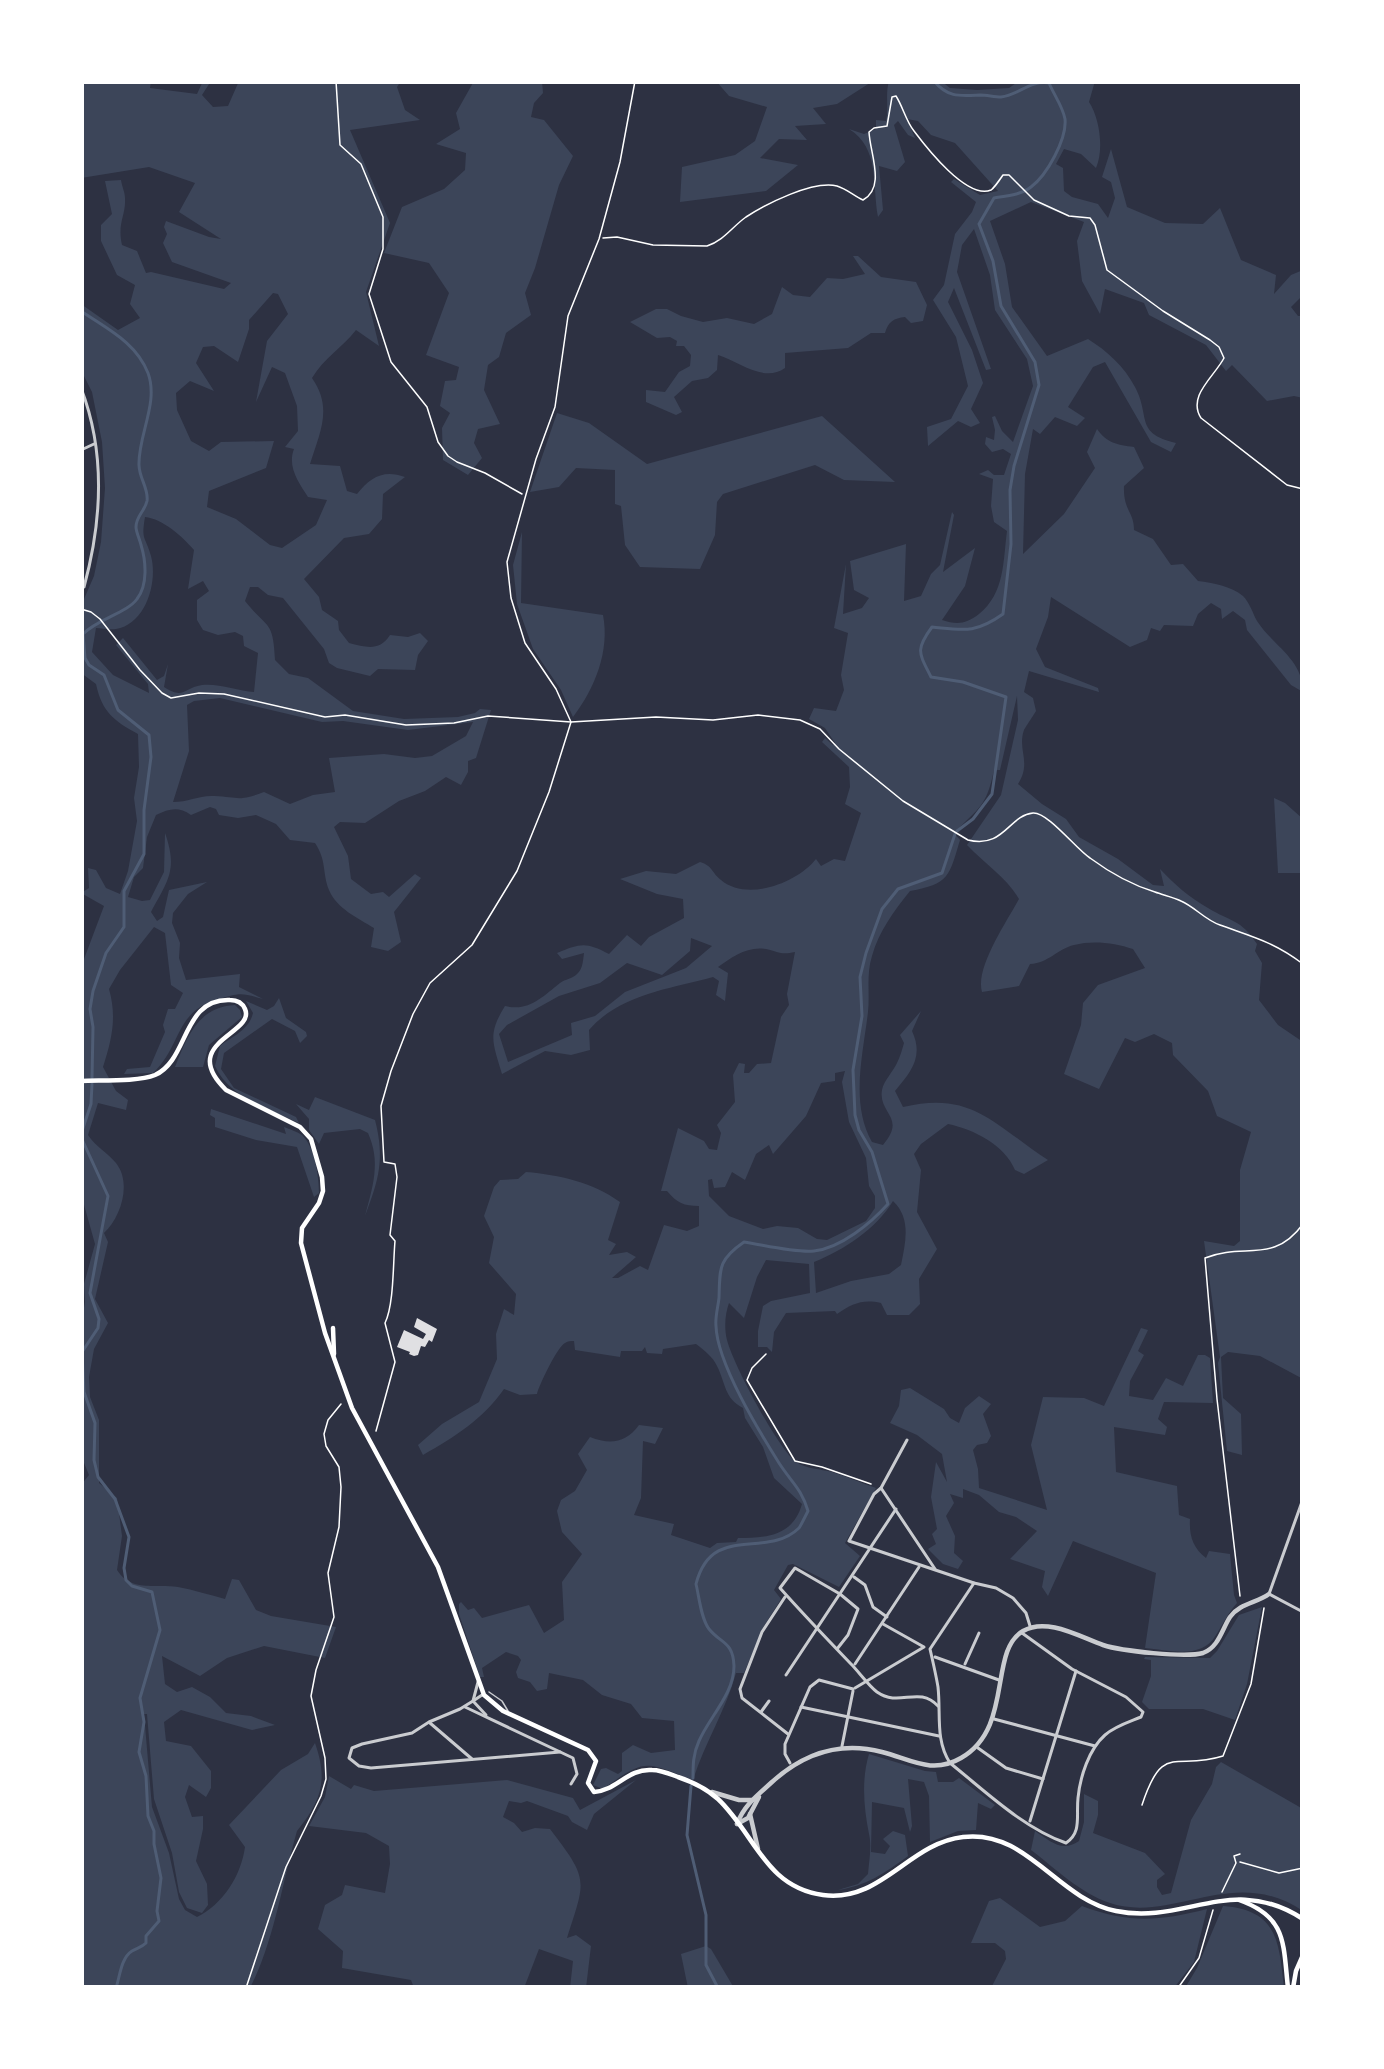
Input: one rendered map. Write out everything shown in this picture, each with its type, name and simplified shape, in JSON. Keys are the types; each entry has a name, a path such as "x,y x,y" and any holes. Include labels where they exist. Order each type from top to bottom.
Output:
{"main road":[{"path":"81,1081 154,1076 170,1063 199,1012 226,1000 242,1005 245,1020 215,1044 211,1068 231,1094 300,1127 311,1139 323,1191 300,1239 348,1398 438,1567 483,1693 510,1715 588,1750 596,1761 589,1783 594,1792 649,1769 708,1791 765,1863 810,1893 839,1895 866,1889 922,1851 957,1838 982,1836 1019,1849 1077,1895 1114,1911 1152,1913 1234,1898 1266,1902 1303,1918"},
{"path":"333,1328 334,1360"},
{"path":"1234,1898 1267,1913 1279,1930 1291,1988"},
{"path":"1285,1954 1302,1958 1291,1988"}],"street":[{"path":"81,388 95,443 100,500 96,547 83,587"},
{"path":"81,412 88,408"},
{"path":"81,450 95,443"},
{"path":"907,1439 849,1540 996,1588 1026,1612 1031,1628"},
{"path":"881,1488 936,1570"},
{"path":"737,1824 743,1809 761,1792 791,1765 813,1754 857,1747 930,1767 950,1763 976,1747 994,1719 1011,1644 1031,1628 1070,1632 1119,1649 1200,1654 1216,1644 1236,1610 1266,1596 1303,1499"},
{"path":"786,1675 896,1510"},
{"path":"854,1666 920,1565"},
{"path":"837,1649 858,1609 794,1568 780,1588 817,1628 837,1649 854,1666 877,1691 892,1698 922,1694 939,1707"},
{"path":"852,1576 866,1585 873,1607 887,1617"},
{"path":"842,1747 853,1689 928,1651 974,1583"},
{"path":"786,1595 762,1632 740,1689 742,1698 788,1734"},
{"path":"1266,1596 1303,1612"},
{"path":"883,1624 928,1651 1001,1681"},
{"path":"928,1651 938,1690 939,1736 950,1763 1066,1843 1078,1831 1078,1794 1091,1753 1114,1728 1143,1712 1021,1632"},
{"path":"964,1667 979,1634"},
{"path":"1030,1822 1076,1671"},
{"path":"791,1765 785,1754 788,1734 810,1687 819,1680 853,1689"},
{"path":"472,1701 478,1682"},
{"path":"483,1693 412,1733 352,1748 349,1758 371,1768 560,1752"},
{"path":"472,1701 484,1713"},
{"path":"760,1714 769,1701"},
{"path":"463,1706 573,1758 578,1767 571,1784"},
{"path":"484,1713 494,1706"},
{"path":"801,1707 939,1736"},
{"path":"994,1719 1095,1747"},
{"path":"429,1722 472,1760"},
{"path":"976,1747 1006,1768 1043,1779"},
{"path":"708,1791 753,1800"},
{"path":"737,1824 745,1821 761,1792"},
{"path":"750,1814 754,1840 765,1863"}],"lane":[{"path":"483,1693 502,1701 510,1715"}],"path":[{"path":"336,81 340,145 361,164 383,218 383,249 369,294 392,362 427,407 445,452 526,496"},
{"path":"370,1442 395,1362 385,1323 392,1310 395,1241 390,1235 397,1177 395,1164 384,1162 380,1117 387,1082 422,994 472,945 517,871 571,722 556,688 525,644 509,588 507,562 555,407 568,316 599,239 635,81"},
{"path":"599,239 707,247 750,214 818,185 839,187 863,200 870,198 875,180 869,132 886,126 896,96 915,133 958,178 988,191 1009,175 1034,200 1069,216 1090,218 1107,270 1219,347 1224,358 1196,404 1201,418 1287,484 1303,489"},
{"path":"81,609 100,619 140,670 171,698 224,694 325,717 345,715 406,725 488,716 571,722 758,715 794,719 815,726 888,790 970,842 994,839 1026,815 1037,814 1085,856 1113,872 1181,900 1220,925 1271,942 1303,964"},
{"path":"1243,1602 1205,1258 1274,1249 1303,1224"},
{"path":"766,1354 747,1380 795,1461 881,1488"},
{"path":"246,1988 286,1867 326,1779 311,1690 334,1617 328,1573 339,1528 341,1487 338,1463 324,1434 328,1420 348,1398"},
{"path":"1142,1805 1152,1776 1162,1766 1223,1756 1250,1684 1266,1596"},
{"path":"1223,1889 1236,1863 1234,1856 1240,1854"},
{"path":"1236,1863 1279,1873 1303,1868"},
{"path":"1178,1988 1199,1958 1211,1915"}],"shaded area":[{"path":"81,81 151,81 150,88 197,94 203,81 211,81 202,95 213,107 228,106 239,81 401,81 397,87 405,110 420,120 350,130 390,223 366,292 379,346 356,330 312,378 323,410 310,464 340,466 347,491 357,494 378,476 405,477 383,494 382,519 369,534 344,538 304,579 319,597 322,610 338,621 349,643 372,647 390,635 420,633 428,641 415,670 378,669 370,676 329,663 324,649 283,598 250,587 245,601 271,631 275,660 289,674 308,678 353,711 404,719 491,710 476,758 468,761 461,785 446,777 365,823 340,822 334,827 348,856 351,879 371,894 383,892 389,897 415,874 421,878 394,912 401,942 388,951 371,947 374,928 337,903 315,843 290,840 276,824 256,815 219,815 210,807 191,815 169,810 156,815 143,868 134,877 128,897 150,900 164,872 165,833 171,866 151,912 157,921 163,917 169,890 207,882 188,894 173,913 186,980 240,974 239,987 263,999 235,995 202,1006 185,1022 153,1073 124,1074 127,1069 150,1067 165,1032 168,1009 175,1009 183,993 171,985 165,933 154,927 109,989 112,1028 103,1067 116,1091 128,1100 126,1110 98,1103 88,1135 116,1163 124,1190 115,1218 104,1233 108,1242 95,1299 108,1323 94,1349 89,1377 99,1420 99,1483 117,1498 122,1536 117,1570 137,1584 178,1587 225,1599 232,1579 239,1580 256,1610 336,1627 325,1658 264,1646 227,1658 200,1676 162,1656 165,1684 177,1692 192,1687 226,1713 275,1725 252,1730 181,1710 164,1722 166,1741 191,1746 211,1771 206,1797 189,1785 185,1797 192,1817 203,1816 196,1861 207,1884 208,1905 202,1913 187,1908 179,1892 154,1799 144,1714 152,1807 179,1899 185,1910 197,1917 223,1897 239,1868 245,1847 229,1825 281,1770 308,1754 315,1743 320,1789 297,1831 272,1931 250,1988 81,1988 81,1485 89,1475 82,1458 81,1325 84,1284 95,1244 81,1194 81,967 104,906 81,893 89,888 88,868 96,870 106,888 120,894 137,821 134,798 139,767 138,734 110,715 96,684 81,673 81,606 101,542 105,488 92,392 81,370 81,304 118,330 140,318 130,304 135,285 117,275 101,241 101,225 112,214 105,181 121,180 125,198 122,245 137,251 146,273 224,289 231,283 172,262 163,243 166,221 221,239 179,212 195,183 149,167 81,178","holes":["273,293 288,314 267,341 256,402 272,367 285,373 297,406 298,431 285,447 294,449 293,468 308,497 327,500 316,525 282,548 207,507 209,491 266,468 274,441 221,442 209,451 191,441 177,410 176,393 190,381 214,391 196,363 203,347 214,346 238,362 249,320","145,517 159,521 194,550 188,589 203,581 209,591 197,600 197,620 203,630 243,636 244,646 258,653 254,692 208,685 171,691 164,687 168,664 157,680 123,638 116,645 148,684 149,693 113,675 92,652 96,628 126,625 142,611 153,566 144,538","220,698 322,722 408,730 473,722 466,736 432,756 329,758 335,792 290,804 264,792 243,798 209,796 173,802 189,751 187,705"]},
{"path":"474,81 542,81 543,93 531,117 544,120 573,156 559,185 525,293 531,315 506,333 499,357 488,365 484,390 500,424 478,429 474,443 482,458 468,475 443,460 442,428 450,413 440,406 445,381 456,380 459,367 426,355 449,293 429,263 384,253 402,207 444,189 465,170 466,153 436,144 460,129 456,113"},
{"path":"716,81 873,81 837,104 813,108 826,124 795,126 807,140 779,139 760,158 798,165 766,191 680,202 682,167 735,155 755,141 767,107 729,96"},
{"path":"889,81 941,81 950,88 977,90 1009,88 1019,81 1095,81 1089,102 1100,135 1098,161 1096,168 1081,154 1064,149 1056,164 1063,168 1064,191 1098,204 1108,218 1115,198 1111,182 1102,177 1111,149 1127,207 1165,223 1203,224 1220,208 1241,260 1276,275 1274,294 1291,275 1303,270 1303,295 1291,307 1303,316 1303,398 1267,401 1232,365 1226,371 1206,345 1149,315 1144,303 1105,289 1100,314 1082,281 1077,241 1084,222 1031,202 990,221 1005,264 1012,307 1047,356 1088,339 1131,379 1149,429 1176,443 1171,452 1151,442 1105,362 1093,367 1068,407 1085,418 1077,426 1055,417 1040,434 1033,429 1025,474 1023,554 1064,514 1095,468 1087,452 1097,429 1113,442 1134,447 1144,468 1124,486 1134,530 1153,539 1171,565 1183,564 1198,581 1243,596 1302,680 1303,692 1291,685 1247,630 1245,620 1233,611 1222,619 1221,609 1211,603 1193,626 1151,628 1147,640 1130,647 1051,597 1036,649 1045,667 1099,692 1029,671 1024,692 1033,698 1036,711 1024,730 1024,769 1018,784 1066,819 1079,837 1153,885 1164,886 1160,869 1195,900 1241,925 1257,944 1255,951 1262,963 1259,1000 1278,1025 1303,1042 1303,1379 1260,1356 1228,1352 1221,1357 1223,1398 1241,1414 1242,1455 1227,1451 1204,1241 1234,1246 1240,1241 1240,1170 1251,1132 1217,1116 1208,1091 1173,1055 1172,1043 1154,1034 1135,1042 1125,1038 1099,1089 1064,1074 1081,1025 1083,1003 1098,985 1145,968 1133,949 1104,943 1074,945 1030,964 1019,986 982,992 987,958 1019,899 967,845 1001,795 1018,720 1017,696 1000,770 994,770 980,806 954,833 960,840 950,871 940,882 910,891 875,947 861,1062 861,1111 872,1142 883,1145 892,1122 882,1090 901,1053 900,1035 921,1011 912,1031 917,1049 914,1064 895,1091 903,1107 948,1103 966,1107 1048,1160 1024,1174 987,1140 948,1124 921,1144 914,1154 921,1170 917,1212 937,1249 919,1279 920,1304 909,1315 887,1315 881,1303 868,1302 837,1314 786,1313 774,1332 772,1352 758,1347 763,1306 810,1293 809,1264 766,1260 744,1318 729,1303 725,1326 731,1352 788,1453 804,1466 876,1488 845,1543 860,1556 839,1587 788,1565 774,1590 781,1599 744,1673 736,1673 693,1780 646,1766 603,1789 593,1785 601,1769 622,1771 622,1753 633,1745 651,1753 675,1750 674,1721 642,1718 631,1704 602,1695 583,1680 549,1673 547,1689 537,1691 518,1678 518,1656 506,1652 482,1668 484,1677 480,1677 459,1604 474,1608 482,1618 529,1605 544,1633 564,1620 562,1582 582,1554 562,1532 557,1511 587,1470 578,1454 590,1437 617,1441 639,1425 663,1428 655,1444 643,1441 641,1498 634,1515 674,1524 671,1535 710,1548 738,1538 778,1533 792,1523 802,1504 774,1478 743,1408 729,1395 713,1360 696,1344 663,1349 662,1354 647,1353 645,1347 621,1351 620,1357 575,1350 574,1341 567,1342 537,1394 504,1389 478,1418 446,1441 423,1455 418,1445 479,1402 497,1359 496,1334 504,1309 514,1315 516,1294 489,1263 494,1237 484,1216 494,1187 500,1180 518,1179 526,1172 598,1189 620,1202 608,1240 616,1244 609,1255 627,1252 636,1257 612,1278 640,1266 648,1270 664,1225 687,1231 699,1226 699,1206 681,1203 661,1191 678,1128 717,1150 721,1133 717,1125 735,1102 733,1075 739,1063 749,1073 757,1064 771,1063 781,1017 789,1005 795,952 752,949 740,953 718,967 728,973 725,1001 716,995 719,981 713,977 646,995 601,1018 589,1030 590,1050 571,1055 545,1051 502,1074 493,1039 505,1006 528,1005 578,973 584,953 562,959 557,953 583,945 609,954 627,935 641,946 684,918 683,899 620,879 646,871 676,874 700,862 732,886 757,889 797,876 816,859 821,866 834,859 845,861 861,813 845,804 849,767 822,742 825,738 835,743 825,728 809,719 814,708 836,711 844,690 841,675 848,633 834,628 846,564 843,614 862,608 869,598 854,590 850,561 906,544 904,601 921,596 940,565 952,512 943,572 975,548 965,586 942,620 961,623 974,617 988,606 998,586 1007,531 994,522 993,479 979,474 988,470 1004,475 1011,454 1003,449 992,452 985,444 986,437 994,440 992,417 1013,442 1033,386 1027,359 995,310 990,275 974,229 962,245 957,272 991,369 986,370 954,288 948,302 983,383 971,409 980,423 971,427 958,421 928,446 927,427 951,419 968,386 956,337 933,300 944,285 955,234 976,202 951,182 954,179 980,195 998,191 955,143 907,119 915,138 898,121 894,125 905,162 897,171 879,166 883,210 878,217 870,157 849,129 864,134 876,129 876,120 886,121","holes":["691,938 712,946 686,968 625,992 595,1016 571,1023 572,1035 508,1062 499,1034 507,1025 559,996 600,983 627,963 662,975 690,951","845,1071 842,1082 849,1122 866,1158 875,1196 875,1208 866,1221 827,1240 798,1228 763,1229 729,1216 709,1196 708,1180 712,1179 714,1188 725,1187 732,1172 745,1180 756,1154 769,1145 773,1154 806,1116 821,1083 835,1081 835,1073","893,1201 905,1222 901,1265 889,1274 816,1293 814,1262 878,1221"]},
{"path":"853,256 881,277 916,282 927,305 923,321 898,318 885,333 871,333 848,348 785,353 785,368 777,372 760,372 718,355 717,370 708,378 692,381 674,397 682,412 676,415 646,402 646,390 665,392 679,372 690,366 691,355 670,337 657,338 630,322 656,309 667,309 703,322 727,318 754,324 772,314 782,287 793,295 810,297 827,278 865,274"},
{"path":"557,413 589,423 647,464 822,416 895,482 844,480 815,465 723,494 717,502 715,535 700,569 640,567 625,545 621,506 615,504 615,470 576,468 559,487 530,492"},
{"path":"522,532 521,603 603,615 599,669 573,717 533,649 517,604 513,565"},
{"path":"1274,798 1303,819 1303,873 1278,873"},
{"path":"279,998 286,1018 307,1036 300,1043 295,1031 272,1019 224,1053 221,1069 234,1088 296,1117 299,1123 240,1094 221,1077 215,1066 220,1046 251,1019 246,1001 267,1010"},
{"path":"235,1005 242,1017 209,1045 203,1067 175,1067 203,1018"},
{"path":"315,1097 375,1120 379,1169 365,1216 375,1164 368,1133 360,1129 324,1133 319,1144 309,1130 309,1119 296,1104 309,1110"},
{"path":"211,1109 302,1135 313,1154 319,1193 314,1197 297,1147 215,1127"},
{"path":"1141,1328 1148,1330 1138,1351 1144,1355 1130,1381 1129,1396 1153,1400 1166,1378 1183,1386 1198,1355 1210,1358 1213,1403 1164,1402 1158,1419 1167,1427 1165,1435 1114,1427 1116,1472 1177,1486 1179,1515 1190,1519 1198,1550 1206,1558 1209,1551 1230,1554 1237,1603 1210,1643 1194,1651 1145,1648 1156,1573 1073,1541 1048,1596 1042,1587 1045,1571 1010,1559 1037,1531 963,1489 963,1498 950,1494 954,1503 946,1516 955,1536 954,1553 963,1561 958,1569 943,1564 928,1549 936,1544 931,1497 936,1462 947,1482 942,1454 890,1423 901,1390 910,1388 959,1423 965,1408 979,1396 991,1404 983,1414 991,1436 973,1450 979,1488 1047,1510 1031,1445 1043,1397 1084,1398 1104,1406"},
{"path":"1262,1607 1235,1720 1203,1709 1149,1709 1142,1702 1151,1676 1151,1660 1145,1657 1210,1658 1239,1615"},
{"path":"869,1754 936,1772 938,1782 959,1778 995,1805 991,1809 978,1803 976,1830 930,1842 929,1796 924,1782 908,1779 910,1832 904,1808 872,1802 871,1852 885,1854 890,1846 883,1839 893,1831 905,1835 908,1856 875,1878 858,1885 838,1890 858,1884 868,1874 864,1784"},
{"path":"1221,1762 1303,1809 1303,1911 1277,1898 1252,1893 1157,1906 1110,1903 1078,1887 1031,1850 1035,1831 1062,1846 1079,1841 1084,1794 1098,1801 1093,1833 1145,1853 1165,1874 1157,1880 1162,1895 1171,1893 1191,1820"},
{"path":"329,1776 351,1789 354,1785 374,1791 507,1780 573,1798 580,1810 636,1780 594,1814 587,1830 568,1816 527,1801 509,1801 503,1817 522,1832 550,1829 578,1870 580,1891 567,1938 576,1935 591,1946 586,1988 570,1988 573,1961 539,1949 524,1988 414,1988 411,1980 342,1968 343,1951 318,1929 325,1905 342,1895 345,1885 385,1893 389,1846 366,1833 309,1826 325,1797"},
{"path":"1000,1898 1040,1927 1065,1921 1082,1906 1145,1919 1207,1909 1194,1962 1174,1988 991,1988 1006,1959 1005,1951 995,1943 971,1943 989,1901"},
{"path":"1223,1906 1255,1914 1272,1931 1284,1988 1185,1988"},
{"path":"706,1946 734,1988 688,1988 681,1954"}],"building":[{"path":"417,1318 437,1329 432,1342 414,1356 397,1347 404,1330 423,1339 426,1334 414,1327"}],"waterway":[{"path":"934,81 955,95 1001,97 1049,83 1065,119 1059,146 1043,174 1023,192 994,198 979,224 993,261 1001,306 1035,362 1039,385 1010,490 1011,544 1003,614 969,629 932,627 921,647 931,677 1006,697 992,794 957,831"},
{"path":"81,311 136,353 151,384 139,465 147,501 136,527 144,558 143,587 132,604 83,634 85,658 104,675 118,710 149,735 151,757 144,854 124,891 124,927 106,953 93,991 92,1078"},
{"path":"693,1778 697,1746 726,1695 734,1666 729,1647 709,1629 702,1614 696,1584 704,1565 727,1547 786,1537 799,1528 808,1511 723,1359 716,1323 722,1266 744,1242 798,1251 835,1245 888,1204 855,1115 853,1070 862,1016 860,977 882,909 898,889 942,873 955,834"},
{"path":"81,1134 92,1084"},
{"path":"81,1137 108,1196 90,1293 98,1328 82,1352 84,1392 95,1423 94,1460 129,1537 126,1580 152,1592 160,1630 140,1698 144,1722 139,1752 161,1878 159,1921 146,1943 125,1958 116,1988"},
{"path":"691,1786 687,1835 706,1915 706,1965 718,1988"}]}
